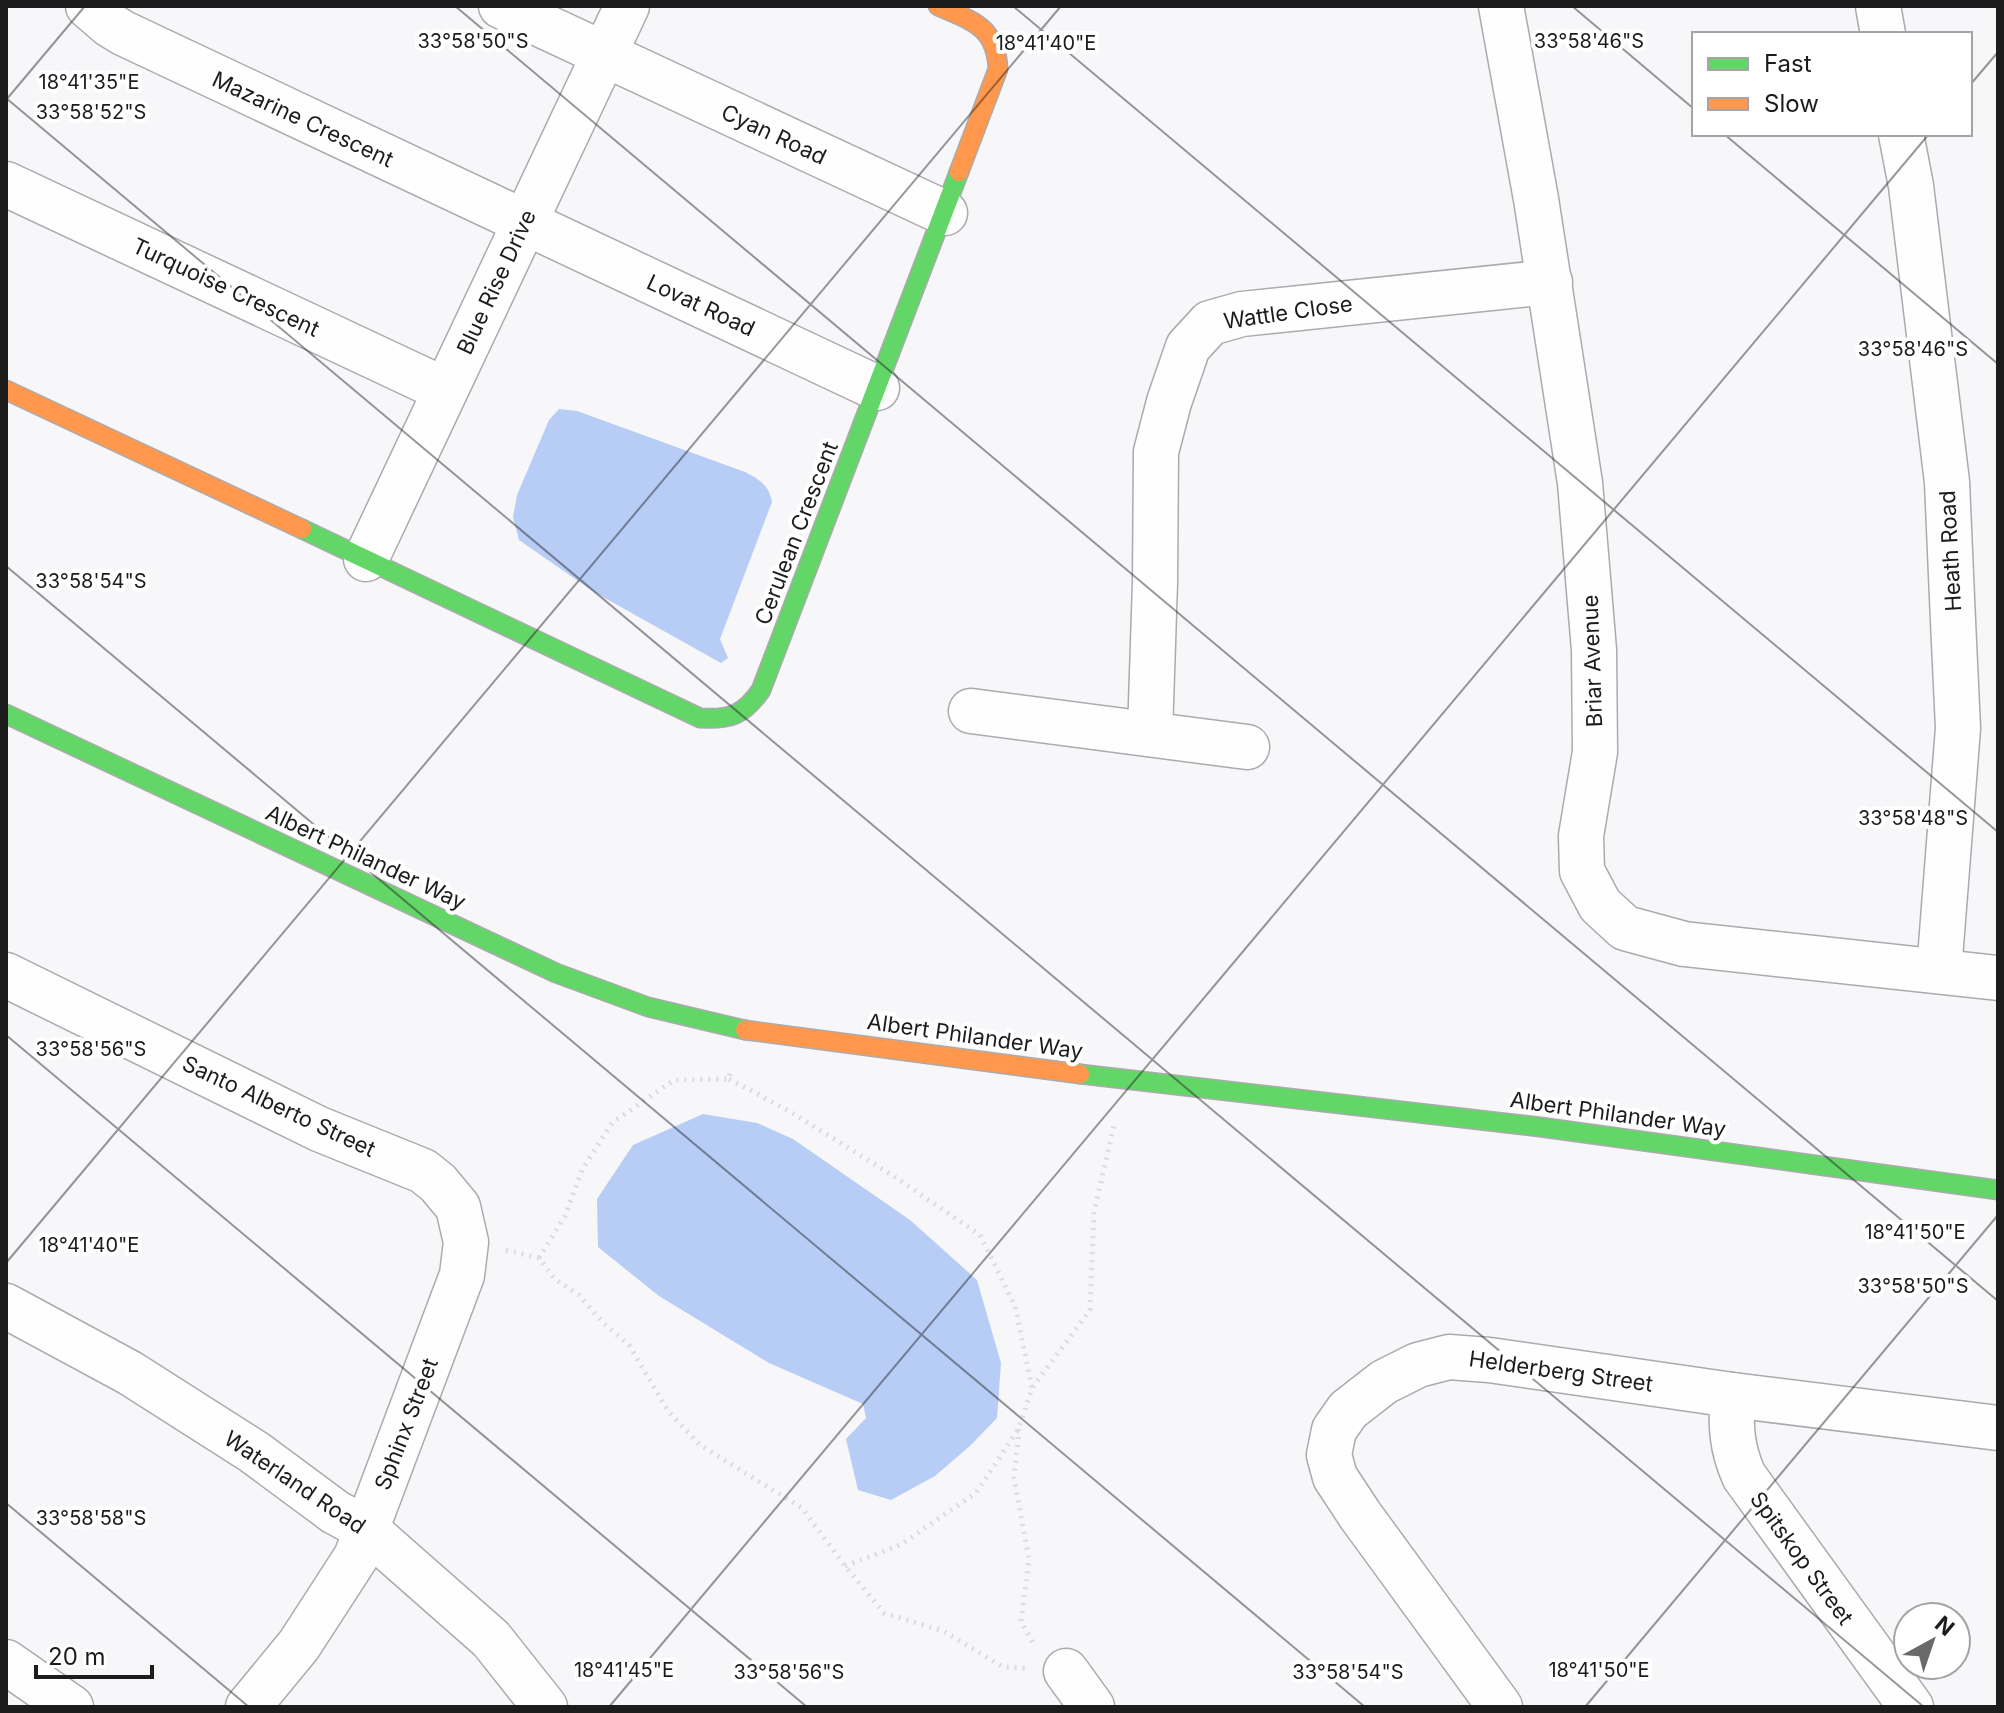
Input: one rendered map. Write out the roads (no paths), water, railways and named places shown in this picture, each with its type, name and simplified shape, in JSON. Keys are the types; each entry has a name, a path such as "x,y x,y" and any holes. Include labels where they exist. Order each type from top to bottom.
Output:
{"street":[{"name":"Mazarine Crescent","path":"88,6 123,33 524,223"},
{"path":"501,6 604,54"},
{"name":"Blue Rise Drive","path":"366,559 627,6"},
{"name":"Cerulean Crescent","path":"366,559 700,718 718,720 746,710 761,690 995,81 999,57 990,36 982,28 938,6"},
{"name":"Briar Avenue","path":"1501,6 1550,282 1580,483 1593,635 1595,752 1581,836 1582,871 1600,905 1625,928 1684,944 1998,978"},
{"path":"1878,6 1883,32"},
{"name":"Cyan Road","path":"604,54 945,213"},
{"name":"Heath Road","path":"1901,136 1911,186 1947,482 1954,636 1958,728 1939,971"},
{"name":"Turquoise Crescent","path":"6,184 445,390"},
{"name":"Lovat Road","path":"524,223 877,388"},
{"name":"Wattle Close","path":"1150,734 1156,452 1188,347 1210,323 1242,314 1550,282"},
{"path":"6,390 366,559"},
{"path":"971,711 1247,747"},
{"name":"Albert Philander Way","path":"6,714 556,973 648,1007 740,1029 1129,1081 1540,1127 1998,1190"},
{"name":"Santo Alberto Street","path":"6,975 319,1129 423,1171"},
{"name":"Sphinx Street","path":"248,1707 299,1645 356,1557 462,1275 466,1242 458,1207 423,1171"},
{"name":"Waterland Road","path":"6,1306 130,1373 254,1452 335,1512 366,1529 491,1639 545,1707"},
{"name":"Helderberg Street","path":"1500,1707 1335,1477 1329,1455 1334,1430 1348,1410 1384,1382 1418,1365 1449,1357 1998,1428"},
{"name":"Spitskop Street","path":"1732,1395 1732,1438 1735,1457 1744,1476 1911,1707"},
{"path":"6,1662 71,1707"},
{"path":"1066,1671 1092,1707"}],"water":[{"path":"559,409 577,411 745,472 766,487 772,502 720,639 728,658 721,663 594,592 519,540 513,517 517,495 549,420"},
{"path":"703,1114 757,1123 793,1139 910,1220 977,1280 1001,1363 997,1418 935,1476 891,1500 858,1490 846,1439 866,1418 863,1404 769,1363 659,1296 598,1247 597,1199 633,1145"}]}
